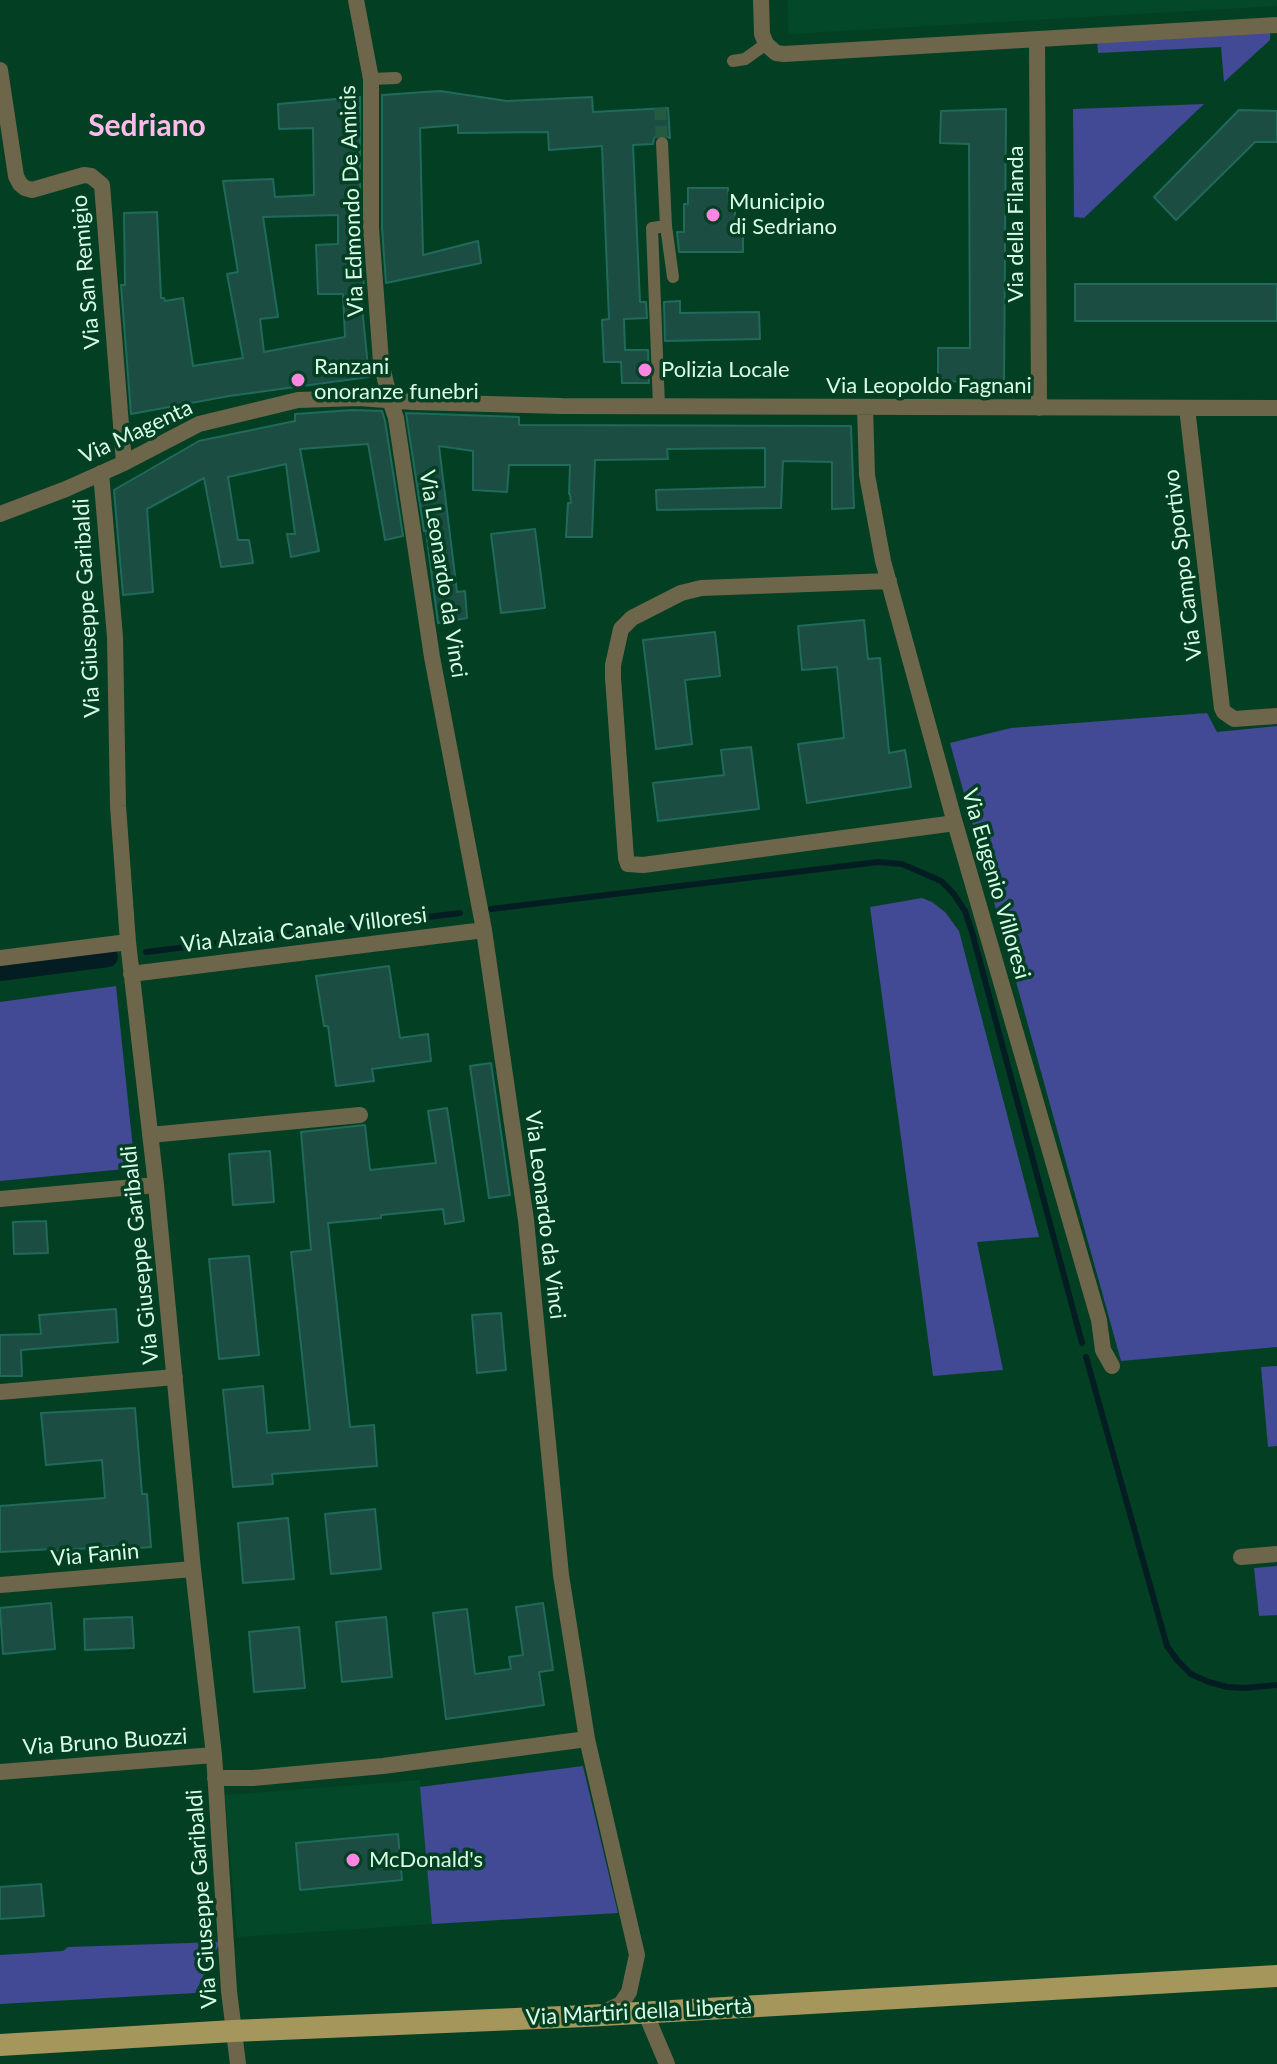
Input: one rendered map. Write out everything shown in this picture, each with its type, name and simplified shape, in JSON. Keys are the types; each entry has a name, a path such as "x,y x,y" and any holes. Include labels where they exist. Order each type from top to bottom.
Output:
{"main road":[{"name":"Via Martiri della Libertà","path":"0,2045 1277,1976"}],"street":[{"name":"Via Edmondo De Amicis","path":"356,0 371,79 371,228 381,362 390,400"},
{"path":"761,0 764,39 776,53 784,54 1277,25"},
{"path":"733,61 745,59 764,39"},
{"name":"Via della Filanda","path":"1037,39 1039,408"},
{"name":"Via San Remigio","path":"0,70 16,176 20,184 32,190 84,175 97,179 102,185 114,429 124,463"},
{"path":"371,79 396,78"},
{"path":"662,143 666,226 673,277"},
{"path":"659,406 652,228 666,226"},
{"name":"Via Magenta","path":"0,514 124,463 199,424 298,400 390,400"},
{"name":"Via Leopoldo Fagnani","path":"390,400 562,406 1277,408"},
{"name":"Via Leonardo da Vinci","path":"390,400 396,418 432,657 484,930 526,1220 561,1575 587,1739 637,1955 629,1992 621,2004 595,2015"},
{"name":"Via Eugenio Villoresi","path":"865,407 867,475 889,581 955,823 1099,1320 1103,1350 1112,1366"},
{"name":"Via Campo Sportivo","path":"1187,408 1222,708 1228,716 1241,719 1277,716"},
{"name":"Via Giuseppe Garibaldi","path":"101,473 115,637 118,806 128,942 214,1755 233,2031 238,2064"},
{"path":"889,581 701,588 681,593 632,618 621,629 613,678 626,858 628,864 643,865 955,823"},
{"name":"Via Alzaia Canale Villoresi","path":"131,974 484,930"},
{"path":"0,958 128,942"},
{"path":"150,1135 360,1115"},
{"path":"0,1199 156,1185"},
{"path":"0,1392 175,1377"},
{"path":"1241,1557 1277,1554"},
{"name":"Via Fanin","path":"0,1585 193,1569"},
{"path":"215,1778 253,1778 383,1766 587,1739"},
{"name":"Via Bruno Buozzi","path":"0,1772 214,1755"},
{"path":"645,2012 667,2064"}],"shaded area":[{"path":"787,0 1277,0 1277,6 789,34"},
{"path":"1270,29 1270,40 1224,82 1221,47 1098,53 1097,40"},
{"path":"1204,104 1084,218 1074,217 1073,109"},
{"path":"1207,713 1217,732 1277,726 1277,1347 1121,1361 950,743 1011,728"},
{"path":"922,898 945,912 959,931 1039,1237 977,1242 1003,1370 933,1376 870,907"},
{"path":"116,986 135,1168 0,1181 0,1002"},
{"path":"1277,1366 1277,1446 1268,1447 1261,1367"},
{"path":"1277,1566 1277,1615 1259,1616 1254,1568"},
{"path":"583,1766 618,1913 432,1924 420,1787"},
{"path":"420,1780 432,1924 237,1937 225,1795"},
{"path":"220,1942 195,1993 0,2004 0,1955 63,1951 68,1947"}],"building":[{"path":"440,91 507,101 592,97 593,112 668,108 670,138 661,134 654,138 653,144 633,145 640,302 646,302 647,318 624,319 625,350 648,350 649,383 622,383 621,362 604,362 602,320 609,319 602,146 549,150 548,132 458,133 458,125 420,128 423,255 478,241 481,263 386,283 382,228 382,95"},
{"path":"360,97 360,228 364,286 360,287 369,377 229,396 131,414 121,285 125,285 124,213 157,212 161,298 165,301 183,298 193,366 243,358 227,274 238,272 223,181 273,179 275,197 314,195 313,128 279,129 278,104","holes":["338,215 338,244 316,245 318,294 343,294 345,337 264,352 260,319 278,317 263,217"]},
{"path":"1006,109 1004,383 938,381 938,348 970,348 969,144 940,143 941,111"},
{"path":"1239,110 1277,111 1277,142 1255,142 1176,220 1154,197"},
{"path":"688,188 728,188 728,204 735,204 735,231 743,231 743,252 679,252 677,232 684,232 684,204 688,204"},
{"path":"1075,284 1277,284 1277,321 1075,321"},
{"path":"680,301 680,313 759,312 760,339 665,341 664,302"},
{"path":"382,411 403,536 385,540 368,444 300,449 319,551 291,557 287,534 295,534 286,464 228,477 238,540 249,540 253,563 221,567 204,478 147,509 153,592 123,595 114,490 199,441 295,421 295,414"},
{"path":"406,413 519,417 519,425 851,426 854,508 832,509 832,462 783,461 781,508 657,510 656,490 765,487 765,448 667,449 668,459 595,460 592,537 566,537 568,503 571,503 570,465 509,465 507,492 473,490 473,451 439,446 457,592 465,591 467,618 438,623"},
{"path":"535,529 545,608 501,613 491,534"},
{"path":"864,620 868,659 880,658 889,753 905,750 911,787 807,803 798,744 844,738 837,667 802,670 798,626"},
{"path":"715,632 720,676 685,680 692,744 656,749 643,640"},
{"path":"751,747 759,809 658,821 653,783 724,775 721,750"},
{"path":"389,966 400,1038 428,1034 431,1061 372,1069 374,1081 336,1086 328,1026 324,1026 316,976"},
{"path":"491,1063 510,1195 489,1198 470,1066"},
{"path":"447,1108 464,1221 445,1224 443,1209 328,1223 350,1427 374,1425 377,1466 272,1474 273,1484 233,1487 223,1390 263,1386 267,1433 310,1430 291,1252 311,1250 301,1132 365,1125 370,1170 436,1163 428,1111"},
{"path":"270,1151 274,1202 233,1205 229,1154"},
{"path":"46,1221 48,1253 14,1254 13,1222"},
{"path":"249,1256 259,1355 219,1359 209,1259"},
{"path":"116,1309 118,1342 21,1350 22,1376 0,1376 0,1335 41,1334 39,1315"},
{"path":"501,1313 506,1370 477,1373 472,1315"},
{"path":"135,1408 142,1494 147,1494 151,1547 0,1552 0,1506 105,1498 102,1460 46,1465 41,1413"},
{"path":"375,1509 381,1569 331,1574 325,1514"},
{"path":"288,1518 294,1579 243,1583 238,1523"},
{"path":"51,1603 55,1649 3,1654 0,1608"},
{"path":"543,1603 553,1670 539,1672 544,1705 446,1719 433,1613 467,1609 475,1674 511,1669 509,1657 523,1655 516,1607"},
{"path":"132,1617 134,1648 85,1650 84,1619"},
{"path":"386,1617 392,1677 342,1682 336,1622"},
{"path":"299,1627 305,1688 254,1692 249,1632"},
{"path":"398,1834 402,1880 300,1890 296,1843"},
{"path":"41,1884 44,1916 0,1919 0,1887"}],"waterway":[{"path":"491,909 878,862 902,864 941,881 965,911 972,932 1082,1343"},
{"path":"146,952 460,913"},
{"path":"0,971 108,957"},
{"path":"1086,1357 1167,1646 1191,1674 1209,1682 1244,1688 1277,1685"}],"tunnel":[{"path":"660,108 662,143"}],"place":[{"name":"Municipio di Sedriano","path":"713,215"},
{"name":"Polizia Locale","path":"645,370"},
{"name":"Ranzani onoranze funebri","path":"298,380"},
{"name":"McDonald's","path":"353,1860"}],"district":[{"name":"Sedriano","path":"147,126"}]}
